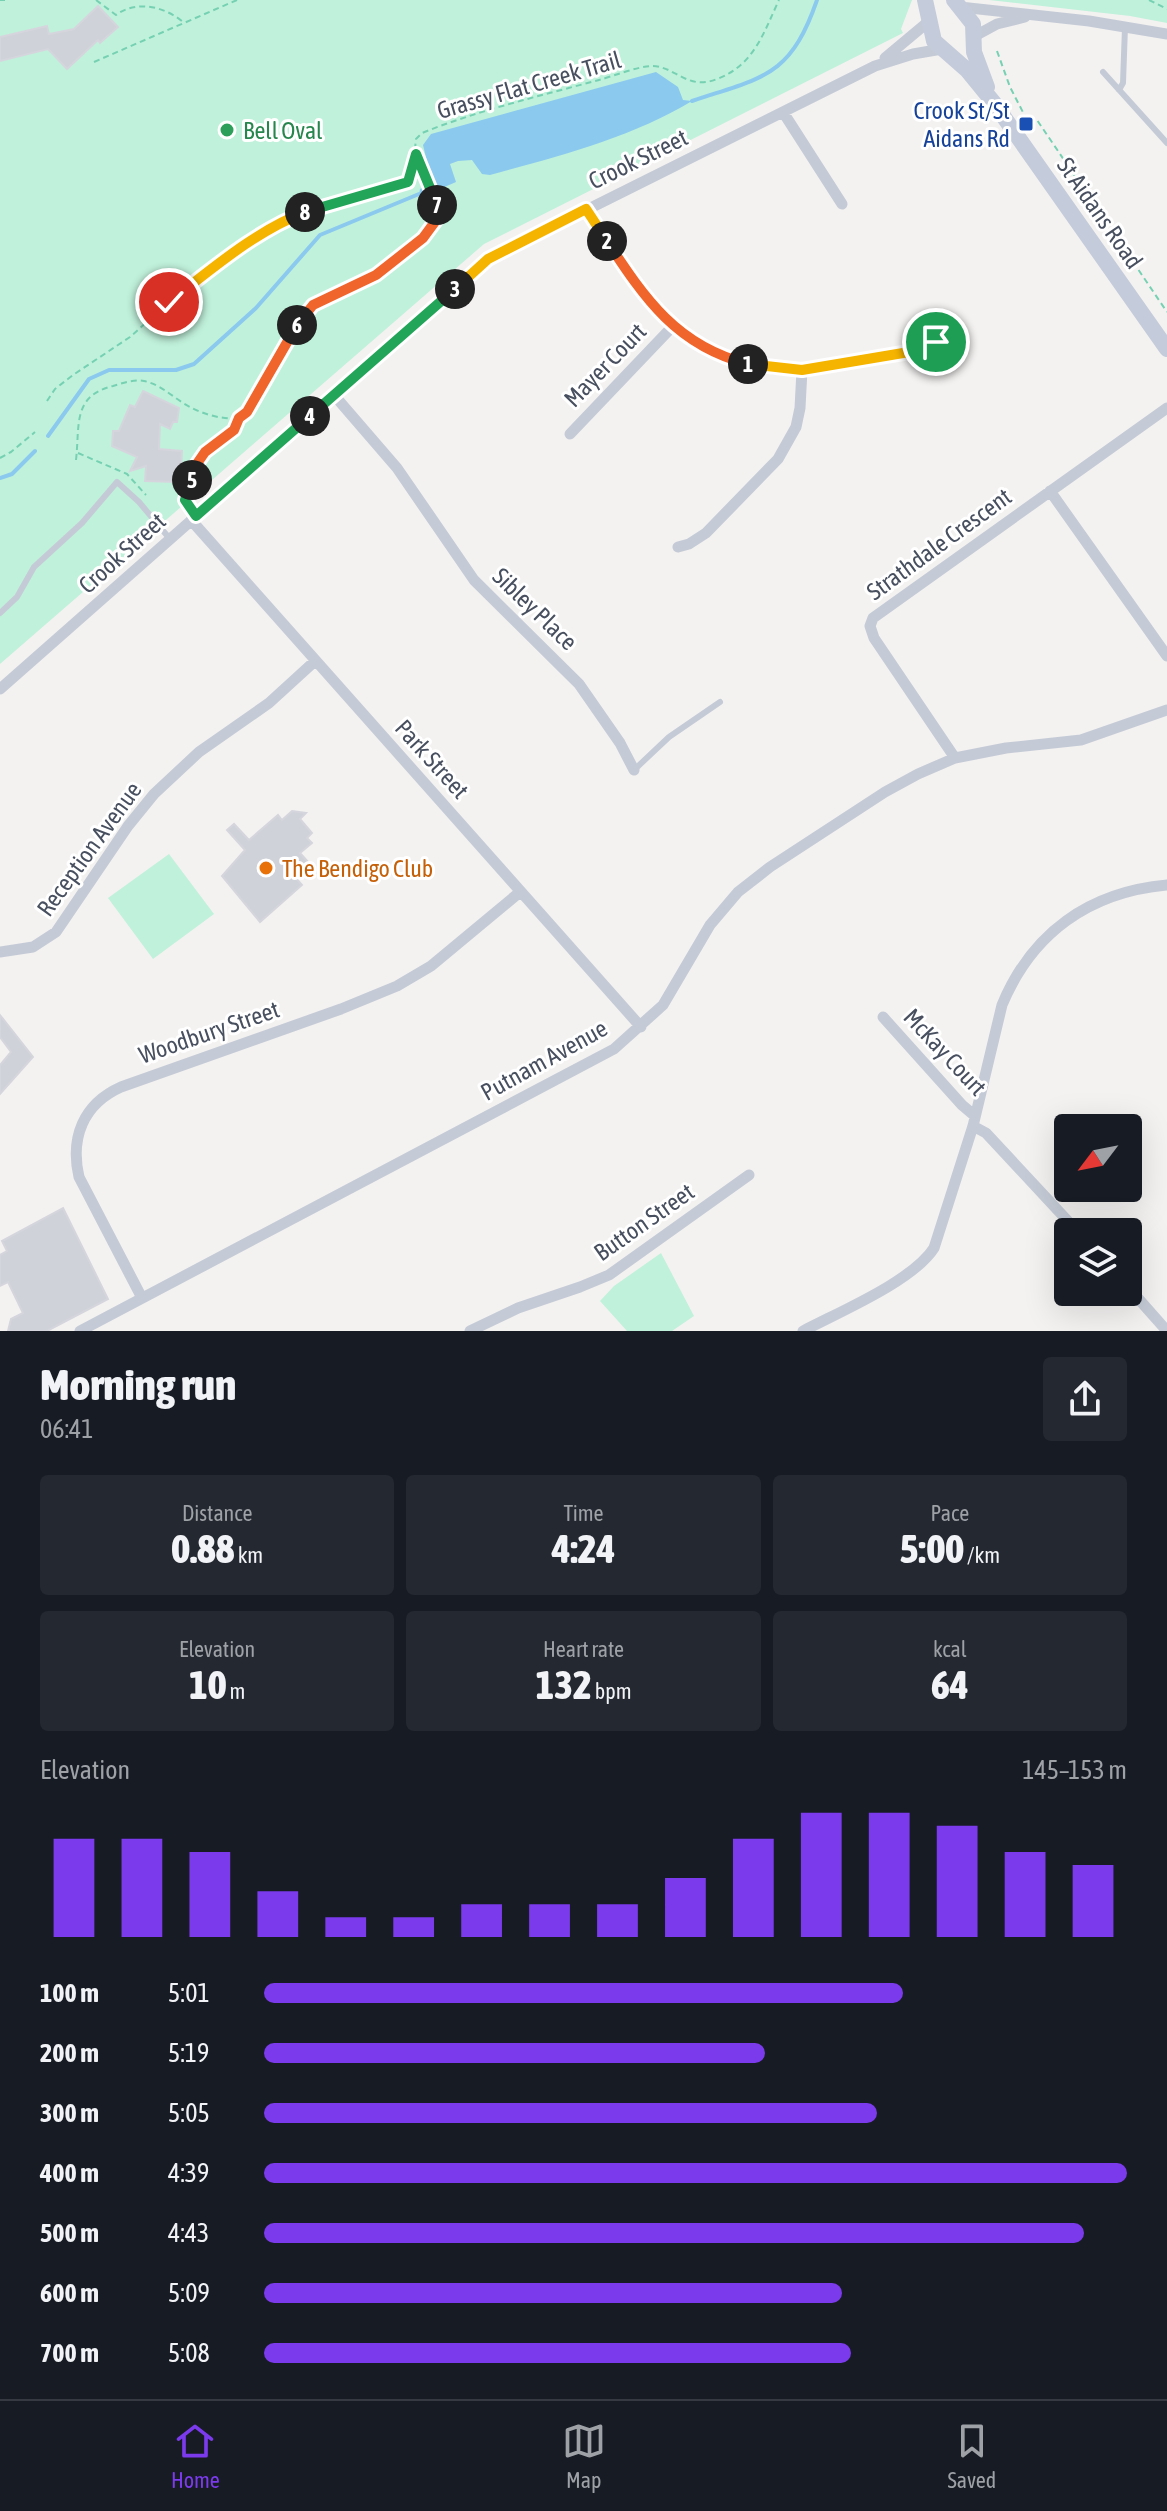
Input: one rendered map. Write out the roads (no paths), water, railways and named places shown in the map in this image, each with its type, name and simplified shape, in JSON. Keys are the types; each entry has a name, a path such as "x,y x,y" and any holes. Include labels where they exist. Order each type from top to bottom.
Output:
{"street":[{"path":"925,0 934,41 943,50 958,50 997,24 1034,15"},
{"path":"929,22 943,8 958,4 1167,34"},
{"path":"958,4 971,18 973,38"},
{"name":"Crook Street","path":"875,66 929,22"},
{"name":"St Aidans Road","path":"973,38 977,63 994,103"},
{"name":"Crook Street","path":"0,689 488,259 875,66 913,54 943,50"},
{"name":"St Aidans Road","path":"943,50 967,70 994,103 1167,349"},
{"path":"783,112 842,204"},
{"path":"586,209 643,294 673,326 725,357 764,368 802,370 915,351 946,336"},
{"name":"Mayer Court","path":"570,434 673,326"},
{"path":"678,547 706,533 778,459 796,427 802,370"},
{"name":"Sibley Place","path":"334,395 402,474 474,580 579,684 634,770"},
{"name":"Strathdale Crescent","path":"955,758 874,638 870,631 871,622 880,611 1167,408"},
{"path":"1050,491 1167,656"},
{"name":"Park Street","path":"194,518 315,661 641,1027"},
{"name":"Reception Avenue","path":"0,952 33,947 56,932 128,826 154,794 199,752 269,703 315,661"},
{"name":"Putnam Avenue","path":"1153,714 1167,700"},
{"name":"Putnam Avenue","path":"80,1331 603,1056 641,1027 668,999 710,925 754,878 885,792 955,758 1006,748 1081,740 1167,710"},
{"path":"803,1331 904,1278 929,1256 940,1235 974,1121 1002,1005 1028,957 1060,925 1088,907 1133,889 1167,885"},
{"name":"Woodbury Street","path":"142,1298 79,1177 75,1158 76,1138 93,1107 121,1087 342,1009 397,986 431,966 520,892"},
{"name":"McKay Court","path":"883,1017 1065,1218"},
{"name":"Button Street","path":"470,1331 518,1308 609,1275 749,1175"},
{"path":"1142,1303 1167,1331"}],"lane":[{"path":"1119,90 1123,83 1125,27"},
{"path":"1103,72 1167,143"},
{"path":"0,613 17,597 34,567 82,523 117,482 139,502 170,539"},
{"name":"Sibley Place","path":"634,770 669,737 720,702"}],"water":[{"path":"656,72 678,87 683,100 692,101 619,136 490,175 482,174 472,160 458,161 450,164 456,182 426,195 419,194 420,189 432,182 423,145 431,134"}],"waterway":[{"path":"692,101 771,71 796,45 817,0"},
{"path":"48,436 89,379 109,370 176,370 194,364 256,308 320,235 419,194"},
{"path":"0,478 12,474 35,451"}],"place":[{"name":"Crook St/St Aidans Rd","path":"1026,124"},
{"name":"Bell Oval","path":"227,130"},
{"name":"The Bendigo Club","path":"266,868"}]}
